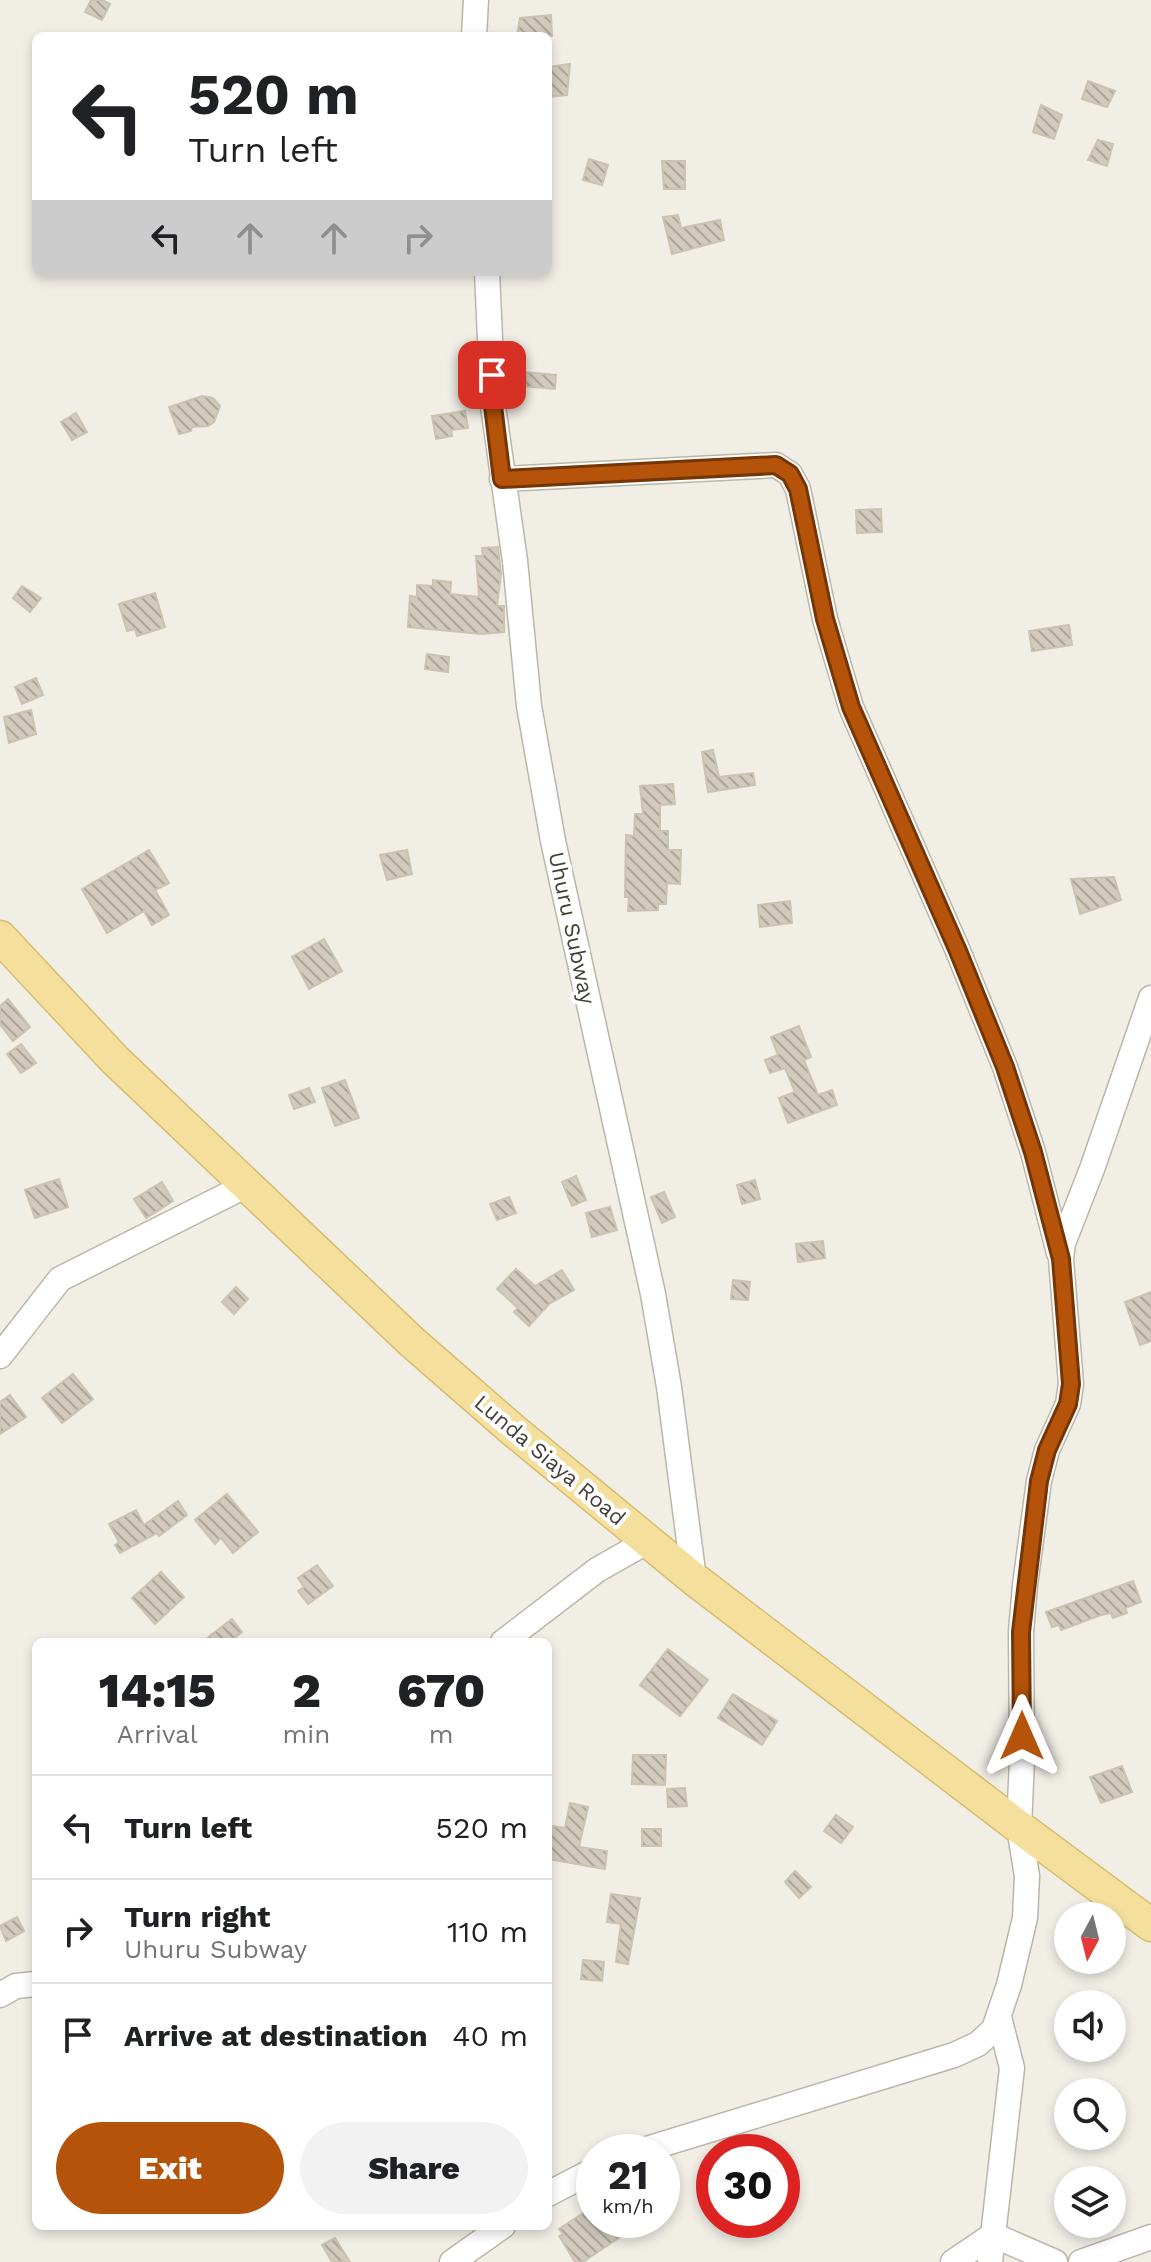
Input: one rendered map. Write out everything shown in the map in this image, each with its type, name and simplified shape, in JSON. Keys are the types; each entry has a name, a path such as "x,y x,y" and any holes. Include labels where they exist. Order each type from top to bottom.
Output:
{"main road":[{"name":"Lunda Siaya Road","path":"0,937 115,1060 412,1342 536,1450 694,1579 1151,1925"}],"street":[{"path":"474,32 476,0"},
{"name":"Uhuru Subway","path":"487,276 493,406 515,561 524,675 540,776 653,1294 669,1387 694,1579"},
{"path":"502,479 776,465 790,474 798,489 825,619 851,707 958,951 1005,1067 1033,1152 1061,1259 1071,1384 1068,1404 1047,1450 1039,1481 1025,1585 1021,1632 1019,1827 1027,1876 1025,1918 999,2017 989,2037 954,2055 680,2139"},
{"path":"1061,1259 1066,1232 1092,1169 1151,998"},
{"path":"0,1356 60,1279 247,1185"},
{"path":"508,1638 597,1570 648,1541"},
{"path":"0,1995 16,1986 32,1984"},
{"path":"990,2262 1012,2068 999,2017"},
{"path":"552,2192 576,2179"},
{"path":"452,2262 497,2230"},
{"path":"953,2262 993,2235"},
{"path":"993,2235 1055,2262"},
{"path":"1081,2262 1151,2237"}],"building":[{"path":"91,0 110,4 102,20 85,12"},
{"path":"551,15 552,32 518,32 520,18"},
{"path":"570,64 567,95 552,97 552,66"},
{"path":"1088,81 1115,91 1107,107 1082,99"},
{"path":"1041,105 1062,115 1054,139 1033,132"},
{"path":"1098,140 1113,144 1107,166 1088,160"},
{"path":"589,159 608,165 602,185 583,180"},
{"path":"662,161 685,161 685,189 664,189"},
{"path":"678,215 681,228 720,220 724,240 672,254 663,217"},
{"path":"523,372 556,375 555,389 522,386"},
{"path":"202,396 213,398 220,406 214,422 208,426 192,427 191,431 179,434 169,407"},
{"path":"465,411 468,428 451,430 452,436 436,439 432,416"},
{"path":"76,413 87,432 72,440 61,422"},
{"path":"881,509 882,532 857,533 856,510"},
{"path":"498,547 501,573 497,606 504,606 504,632 482,634 408,627 410,596 417,597 417,585 433,586 433,580 451,582 450,594 479,597 476,556 483,556 482,548"},
{"path":"22,586 41,598 30,612 13,598"},
{"path":"155,593 165,627 137,636 135,629 127,631 119,604"},
{"path":"1069,625 1072,645 1032,651 1029,631"},
{"path":"427,654 449,657 448,672 425,669"},
{"path":"36,678 43,695 22,704 15,687"},
{"path":"31,710 36,734 9,743 4,717"},
{"path":"713,750 719,777 753,773 755,785 708,792 702,752"},
{"path":"673,784 675,804 660,805 660,831 668,831 668,850 681,850 680,884 667,883 666,904 658,904 658,910 628,911 629,897 625,897 626,835 634,836 635,814 643,814 640,786"},
{"path":"149,850 169,883 155,890 169,915 152,925 144,911 107,933 82,889"},
{"path":"407,850 412,874 387,880 380,855"},
{"path":"1114,877 1121,900 1080,914 1071,879"},
{"path":"790,901 792,923 760,927 758,905"},
{"path":"324,939 342,971 309,989 292,957"},
{"path":"8,999 30,1027 13,1041 0,1024 0,1006"},
{"path":"799,1026 811,1057 804,1060 818,1095 832,1090 837,1105 788,1123 779,1098 795,1092 785,1068 770,1073 765,1060 778,1055 771,1037"},
{"path":"21,1044 36,1063 21,1073 7,1054"},
{"path":"345,1080 359,1118 335,1126 322,1088"},
{"path":"309,1088 315,1102 294,1109 289,1095"},
{"path":"576,1176 586,1200 572,1206 562,1182"},
{"path":"59,1179 68,1207 35,1218 25,1190"},
{"path":"755,1180 760,1199 742,1204 737,1185"},
{"path":"162,1182 173,1201 146,1218 134,1199"},
{"path":"664,1192 675,1217 662,1223 651,1197"},
{"path":"509,1197 516,1213 497,1220 490,1204"},
{"path":"610,1207 617,1230 592,1237 586,1213"},
{"path":"823,1241 825,1258 798,1262 796,1244"},
{"path":"516,1269 535,1286 562,1270 574,1290 549,1304 529,1326 514,1312 518,1308 497,1289"},
{"path":"733,1280 750,1282 748,1300 731,1299"},
{"path":"236,1287 248,1299 234,1314 222,1302"},
{"path":"1151,1292 1151,1341 1140,1345 1125,1302"},
{"path":"73,1374 93,1399 62,1423 42,1398"},
{"path":"10,1395 26,1417 0,1434 0,1402"},
{"path":"227,1494 258,1532 233,1553 221,1538 215,1544 195,1520"},
{"path":"178,1501 187,1515 159,1536 157,1533 120,1553 115,1545 119,1542 109,1524 136,1510 144,1525"},
{"path":"317,1565 333,1586 308,1604 298,1591 304,1587 298,1578"},
{"path":"161,1572 184,1597 155,1624 132,1598"},
{"path":"1133,1581 1141,1602 1125,1608 1127,1613 1113,1618 1111,1613 1101,1615 1061,1630 1059,1625 1052,1627 1046,1612"},
{"path":"232,1619 242,1632 234,1638 207,1638"},
{"path":"668,1649 708,1680 680,1716 640,1685"},
{"path":"733,1694 777,1721 762,1745 718,1718"},
{"path":"633,1755 666,1755 665,1785 632,1784"},
{"path":"1122,1766 1132,1792 1101,1803 1090,1777"},
{"path":"685,1788 687,1806 668,1807 667,1789"},
{"path":"570,1803 588,1807 579,1847 607,1851 605,1869 552,1860 552,1826 565,1828"},
{"path":"836,1815 853,1827 841,1843 824,1831"},
{"path":"642,1829 661,1829 661,1846 642,1846"},
{"path":"795,1871 811,1887 799,1898 785,1882"},
{"path":"611,1894 640,1898 628,1964 616,1962 621,1924 607,1922"},
{"path":"17,1917 24,1931 6,1941 0,1926"},
{"path":"583,1960 604,1962 602,1981 581,1979"},
{"path":"576,2218 576,2238 619,2238 583,2262 575,2262 559,2236 563,2234 559,2229"},
{"path":"335,2238 350,2262 332,2262 322,2245"}],"route":[{"path":"492,375 502,479 776,465 790,474 798,489 825,619 851,707 958,951 1005,1067 1033,1152 1061,1259 1071,1384 1068,1404 1047,1450 1039,1481 1021,1632 1022,1736"}]}
